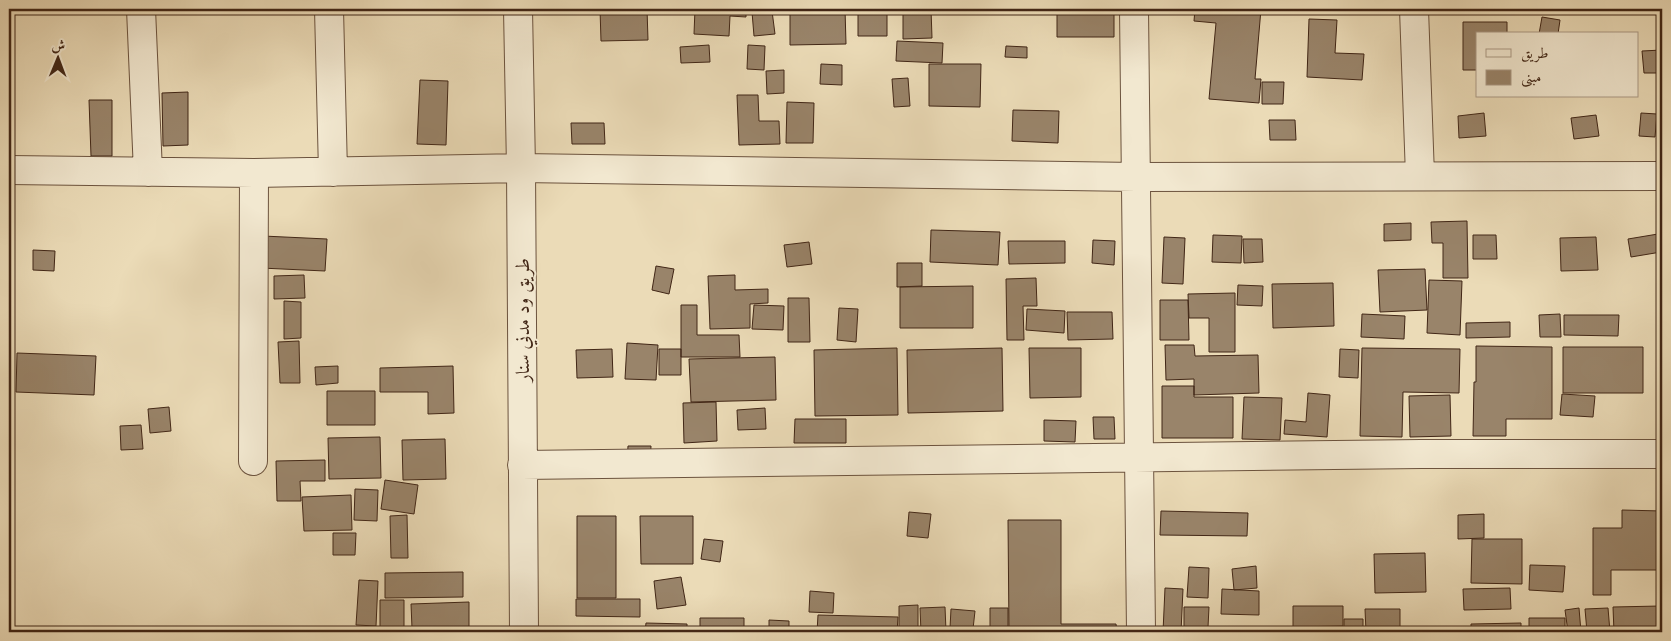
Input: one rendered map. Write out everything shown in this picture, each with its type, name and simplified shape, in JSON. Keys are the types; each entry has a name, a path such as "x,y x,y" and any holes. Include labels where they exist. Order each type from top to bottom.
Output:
{"street":[{"path":"141,9 148,172"},
{"path":"329,9 332,172"},
{"name":"طريق ود مدني سنار","path":"518,9 524,632"},
{"path":"1134,9 1141,632"},
{"path":"1414,9 1420,176"},
{"path":"9,170 254,173 521,168 1136,177 1662,176"},
{"path":"253,461 254,173"},
{"path":"522,466 1421,454 1662,454"}],"building":[{"path":"600,9 647,9 648,40 601,41"},
{"path":"695,9 746,9 746,17 730,16 729,36 694,34"},
{"path":"790,9 845,9 846,44 790,45"},
{"path":"903,9 931,9 932,38 903,39"},
{"path":"1057,9 1114,9 1114,37 1057,37"},
{"path":"1195,9 1261,9 1255,79 1261,79 1259,103 1209,99 1216,23 1194,21"},
{"path":"1489,9 1561,9 1561,13 1489,14"},
{"path":"772,11 775,34 754,36 752,12"},
{"path":"858,12 887,12 887,36 858,36"},
{"path":"1542,17 1560,20 1558,32 1539,32"},
{"path":"1309,19 1337,20 1335,53 1364,54 1362,80 1307,77"},
{"path":"1463,22 1507,22 1507,32 1476,32 1476,70 1463,70"},
{"path":"897,41 943,43 942,63 896,61"},
{"path":"709,45 710,62 681,63 680,47"},
{"path":"748,45 765,46 764,70 747,69"},
{"path":"1006,46 1027,47 1027,58 1005,57"},
{"path":"1662,50 1662,73 1644,73 1642,51"},
{"path":"821,64 842,65 842,85 820,84"},
{"path":"929,64 981,64 980,107 929,106"},
{"path":"784,70 784,93 767,94 766,71"},
{"path":"908,78 910,106 894,107 892,79"},
{"path":"420,80 448,81 446,145 417,144"},
{"path":"1262,82 1284,82 1283,104 1262,104"},
{"path":"188,92 188,145 163,146 162,93"},
{"path":"737,95 758,95 759,121 779,121 780,144 739,145"},
{"path":"89,100 112,100 112,156 91,156"},
{"path":"787,102 814,103 813,143 786,143"},
{"path":"1013,110 1059,111 1058,143 1012,141"},
{"path":"1484,113 1486,136 1459,138 1458,116"},
{"path":"1641,113 1657,114 1655,137 1639,136"},
{"path":"1596,115 1599,136 1574,139 1571,118"},
{"path":"1269,120 1295,120 1296,140 1270,140"},
{"path":"571,123 604,123 605,144 572,144"},
{"path":"1467,221 1468,278 1443,278 1443,243 1432,243 1431,222"},
{"path":"1411,223 1411,240 1384,241 1384,224"},
{"path":"931,230 1000,232 998,265 930,262"},
{"path":"1658,234 1661,252 1631,257 1628,239"},
{"path":"1213,235 1242,236 1241,263 1212,262"},
{"path":"1473,235 1496,235 1497,259 1473,259"},
{"path":"263,236 327,239 325,271 261,268"},
{"path":"1164,237 1185,238 1183,284 1162,283"},
{"path":"1596,237 1598,270 1561,271 1560,238"},
{"path":"1243,239 1262,239 1263,262 1244,263"},
{"path":"1093,240 1115,241 1114,265 1092,263"},
{"path":"1008,241 1065,241 1065,263 1009,264"},
{"path":"809,242 812,264 787,267 784,245"},
{"path":"33,250 55,251 54,271 33,270"},
{"path":"897,263 922,263 922,286 897,287"},
{"path":"656,266 674,269 669,294 652,290"},
{"path":"1425,269 1427,310 1380,312 1378,270"},
{"path":"304,275 305,298 274,299 274,276"},
{"path":"735,275 735,290 768,289 768,303 750,304 750,328 710,329 708,276"},
{"path":"1036,278 1037,306 1023,306 1024,340 1007,340 1006,279"},
{"path":"1429,280 1462,281 1460,335 1427,333"},
{"path":"1333,283 1334,326 1273,328 1272,284"},
{"path":"1238,285 1263,286 1262,306 1237,305"},
{"path":"973,286 973,328 900,328 900,287"},
{"path":"1235,293 1235,352 1209,352 1209,318 1189,318 1188,294"},
{"path":"788,298 809,298 810,342 788,342"},
{"path":"1160,300 1188,300 1189,340 1160,340"},
{"path":"284,301 301,302 301,338 284,339"},
{"path":"681,305 697,305 697,335 739,335 740,357 681,357"},
{"path":"754,305 784,306 783,330 752,329"},
{"path":"839,308 858,309 856,342 837,340"},
{"path":"1027,309 1065,311 1064,333 1026,330"},
{"path":"1067,312 1112,312 1113,339 1068,340"},
{"path":"1362,314 1405,316 1404,339 1361,337"},
{"path":"1560,314 1561,337 1540,337 1539,315"},
{"path":"1564,315 1619,315 1618,336 1564,335"},
{"path":"1510,322 1510,337 1466,338 1466,323"},
{"path":"9,331 11,331 12,391 9,391"},
{"path":"299,341 300,383 280,383 278,342"},
{"path":"627,343 658,345 656,380 625,379"},
{"path":"1165,345 1194,345 1195,356 1258,355 1259,393 1194,395 1194,379 1166,380"},
{"path":"1476,346 1552,347 1552,419 1506,419 1506,436 1473,436"},
{"path":"1563,347 1643,347 1643,393 1563,393"},
{"path":"897,348 898,415 815,416 814,350"},
{"path":"1002,348 1003,411 908,413 907,350"},
{"path":"1029,348 1081,348 1081,397 1030,398"},
{"path":"1362,348 1460,349 1459,393 1403,392 1402,437 1360,436"},
{"path":"612,349 613,377 577,378 576,350"},
{"path":"659,349 681,349 681,375 659,375"},
{"path":"1340,349 1359,350 1358,378 1339,377"},
{"path":"17,353 96,356 94,395 16,392"},
{"path":"775,357 776,400 691,402 689,359"},
{"path":"338,366 338,383 316,385 315,367"},
{"path":"453,366 454,413 428,414 428,392 380,392 380,368"},
{"path":"1162,386 1194,386 1194,397 1233,397 1233,438 1162,438"},
{"path":"327,391 375,391 375,425 327,425"},
{"path":"1308,393 1330,395 1327,437 1284,434 1285,420 1306,422"},
{"path":"1562,394 1595,396 1593,417 1560,415"},
{"path":"1450,395 1451,436 1410,437 1409,396"},
{"path":"1244,397 1282,398 1280,440 1242,439"},
{"path":"716,402 717,441 684,443 683,403"},
{"path":"169,407 171,431 150,433 148,409"},
{"path":"765,408 766,429 738,430 737,410"},
{"path":"1093,417 1114,417 1115,439 1094,439"},
{"path":"795,419 846,419 846,443 794,443"},
{"path":"1044,420 1076,421 1075,442 1044,441"},
{"path":"141,425 143,449 121,450 120,426"},
{"path":"380,437 381,478 329,479 328,438"},
{"path":"445,439 446,479 403,480 402,440"},
{"path":"628,446 651,446 650,465 627,464"},
{"path":"325,460 325,481 300,481 301,501 277,501 276,461"},
{"path":"385,480 418,485 414,514 381,509"},
{"path":"355,489 378,490 377,521 354,520"},
{"path":"351,495 352,530 304,531 302,497"},
{"path":"1622,510 1662,511 1662,570 1611,570 1611,595 1593,595 1593,528 1622,528"},
{"path":"1161,511 1248,513 1247,536 1160,535"},
{"path":"909,512 931,514 928,538 907,536"},
{"path":"1484,514 1484,538 1458,539 1458,515"},
{"path":"407,515 408,558 391,558 390,516"},
{"path":"577,516 616,516 616,598 577,598"},
{"path":"640,516 693,516 693,564 641,564"},
{"path":"1008,520 1061,520 1061,624 1116,624 1117,632 1009,632"},
{"path":"333,533 356,533 355,555 333,555"},
{"path":"704,539 723,541 720,562 701,559"},
{"path":"1472,539 1522,539 1522,584 1471,583"},
{"path":"1425,553 1426,592 1375,593 1374,554"},
{"path":"1530,565 1565,566 1563,592 1529,590"},
{"path":"1256,566 1257,588 1234,590 1232,569"},
{"path":"1189,567 1209,568 1208,598 1187,597"},
{"path":"463,572 463,597 385,598 385,573"},
{"path":"681,577 686,605 657,609 654,581"},
{"path":"359,580 378,581 376,626 356,625"},
{"path":"1165,588 1183,589 1181,632 1163,632"},
{"path":"1510,588 1511,609 1464,610 1463,589"},
{"path":"1222,589 1259,591 1259,615 1221,614"},
{"path":"810,591 834,593 833,613 809,612"},
{"path":"576,599 640,599 640,617 576,616"},
{"path":"380,600 404,600 404,632 380,632"},
{"path":"469,602 469,627 412,628 411,604"},
{"path":"918,605 918,632 899,632 899,606"},
{"path":"1293,606 1343,606 1343,626 1293,627"},
{"path":"1660,606 1661,632 1614,632 1613,607"},
{"path":"945,607 946,631 990,631 990,608 1008,608 1008,632 921,632 920,608"},
{"path":"1184,607 1209,607 1208,627 1228,627 1228,632 1184,632"},
{"path":"1579,608 1581,632 1568,632 1565,610"},
{"path":"1608,608 1610,632 1587,632 1585,609"},
{"path":"951,609 975,611 973,629 950,628"},
{"path":"1365,609 1400,609 1400,632 1366,632"},
{"path":"818,615 898,617 897,632 817,632"},
{"path":"700,618 744,618 744,632 700,632"},
{"path":"1529,618 1565,618 1565,632 1529,632"},
{"path":"1344,619 1363,619 1363,632 1344,632"},
{"path":"769,620 789,621 789,632 769,632"},
{"path":"646,623 687,624 687,632 645,632"},
{"path":"1521,623 1521,632 1471,632 1471,624"},
{"path":"1238,627 1285,627 1285,632 1238,632"}]}
